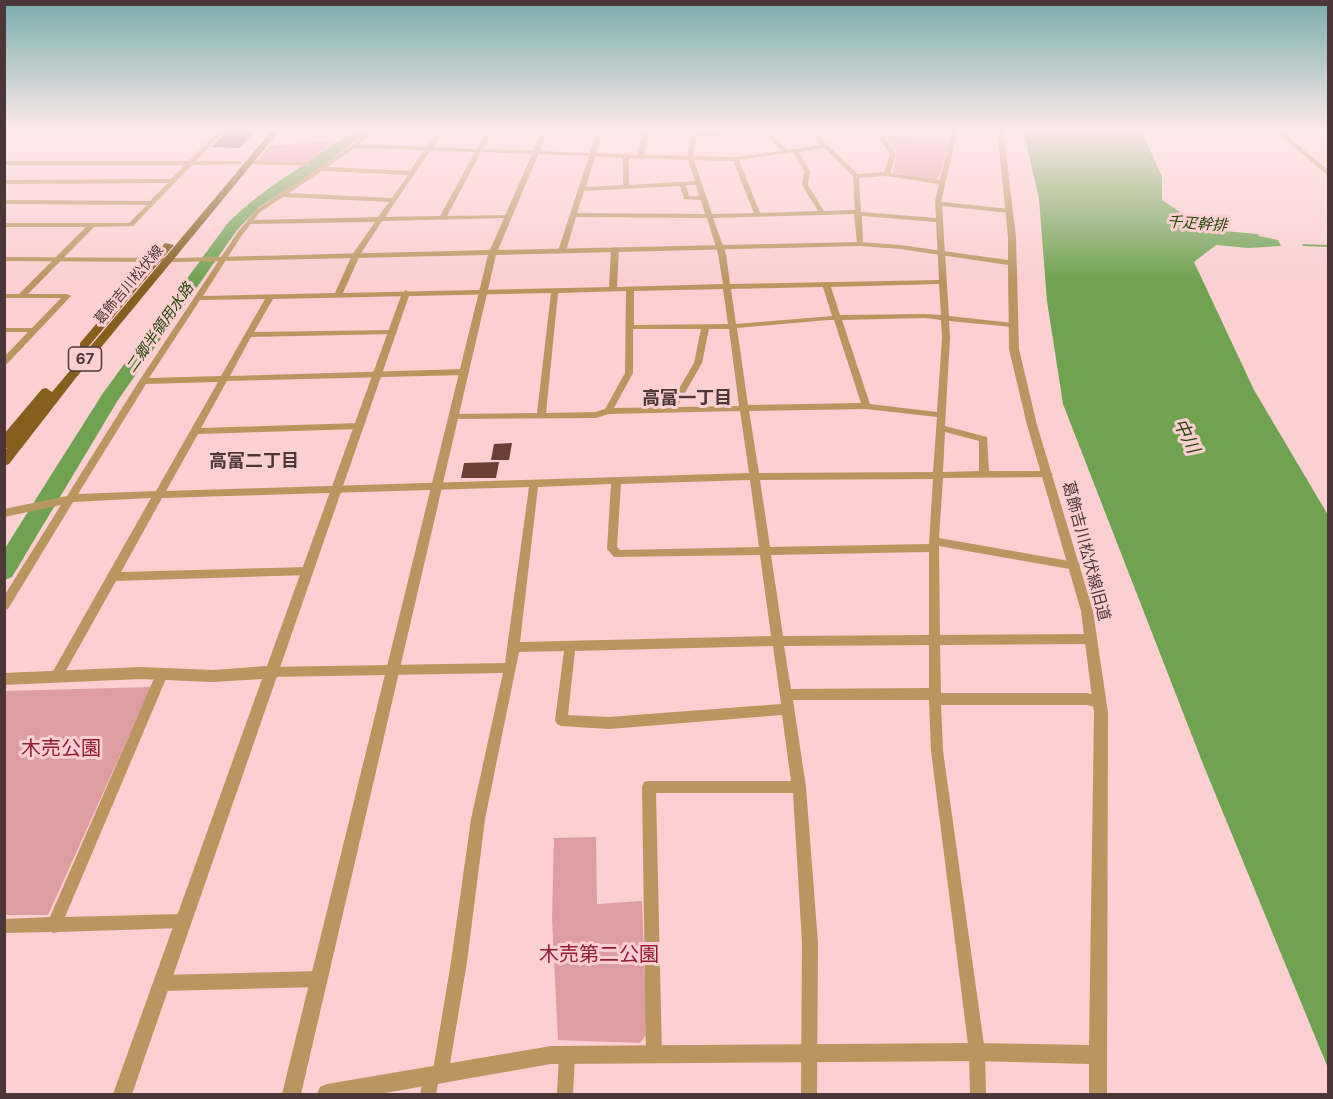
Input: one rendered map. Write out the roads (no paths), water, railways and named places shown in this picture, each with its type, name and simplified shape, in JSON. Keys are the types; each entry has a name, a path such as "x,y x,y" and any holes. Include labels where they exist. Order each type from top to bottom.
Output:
{"main road":[{"name":"葛飾吉川松伏線","path":"4,444 156,260 227,180"},
{"name":"葛飾吉川松伏線","path":"4,461 71,376 170,260 230,180"}],"street":[{"path":"53,180 174,181"},
{"path":"4,606 65,500 200,298 221,259 258,211 303,180"},
{"path":"338,295 356,255 407,180"},
{"path":"442,219 463,180"},
{"path":"291,1095 493,252 523,180"},
{"path":"562,251 585,180"},
{"path":"626,180 626,186"},
{"path":"744,180 758,215"},
{"path":"806,180 805,185 822,213"},
{"path":"856,180 860,244"},
{"path":"929,180 941,182 938,204 946,338 934,544 933,640 937,751 977,1052 978,1095"},
{"name":"葛飾吉川松伏線旧道","path":"1006,180 1013,263 1013,325 1018,370 1088,612 1100,702 1098,1095"},
{"path":"4,225 131,225 174,181"},
{"path":"582,189 698,183 721,247 799,788 810,943 810,1095"},
{"path":"683,184 686,198 703,198"},
{"path":"279,195 395,200"},
{"path":"4,202 153,203"},
{"path":"938,204 1010,211"},
{"path":"573,215 710,216 857,213 939,220"},
{"path":"249,222 507,218"},
{"path":"21,296 91,226"},
{"path":"4,259 170,260 860,244 1013,263"},
{"path":"613,289 615,249"},
{"path":"200,298 942,282"},
{"path":"826,284 866,406"},
{"path":"608,411 629,373 630,288"},
{"path":"541,416 555,290"},
{"path":"122,1095 406,293"},
{"path":"4,296 67,296 4,362"},
{"path":"56,677 270,297"},
{"path":"630,327 733,327 837,318 925,316 1013,325"},
{"path":"671,410 698,363 705,328"},
{"path":"4,330 35,330"},
{"path":"248,335 393,332"},
{"path":"143,381 464,372"},
{"path":"453,417 596,415 608,411 866,406 941,415"},
{"path":"194,431 359,426"},
{"path":"940,428 984,439 984,474"},
{"path":"4,513 81,497 754,476 1048,474"},
{"path":"616,480 612,549 618,554 934,544 1075,566"},
{"path":"433,1083 459,962 478,819 514,647 534,483"},
{"path":"112,577 308,571"},
{"path":"514,647 778,641 1091,639"},
{"path":"570,647 561,720 631,722 786,702 927,693 943,700 1087,699 1100,702"},
{"path":"4,679 510,668"},
{"path":"54,926 162,674"},
{"path":"654,1054 649,788 799,788"},
{"path":"4,926 183,921"},
{"path":"162,983 318,979"},
{"path":"327,1095 433,1083 551,1055 809,1052 1099,1054"},
{"path":"565,1095 567,1055"}],"water":[{"name":"中川","path":"1035,180 1162,180 1162,200 1201,226 1213,230 1258,234 1278,240 1281,246 1249,248 1216,245 1194,262 1254,390 1328,515 1328,1068 1203,764 1063,404 1047,301 1039,199"}],"waterway":[{"name":"二郷半領用水路","path":"4,571 110,397 232,227 254,204 291,180"},
{"name":"千疋幹排","path":"1303,245 1328,246"}],"district":[{"name":"高富一丁目","path":"687,399"},
{"name":"高富二丁目","path":"254,462"}],"park label":[{"name":"木売公園","path":"61,749"},
{"name":"木売第二公園","path":"599,955"}]}
